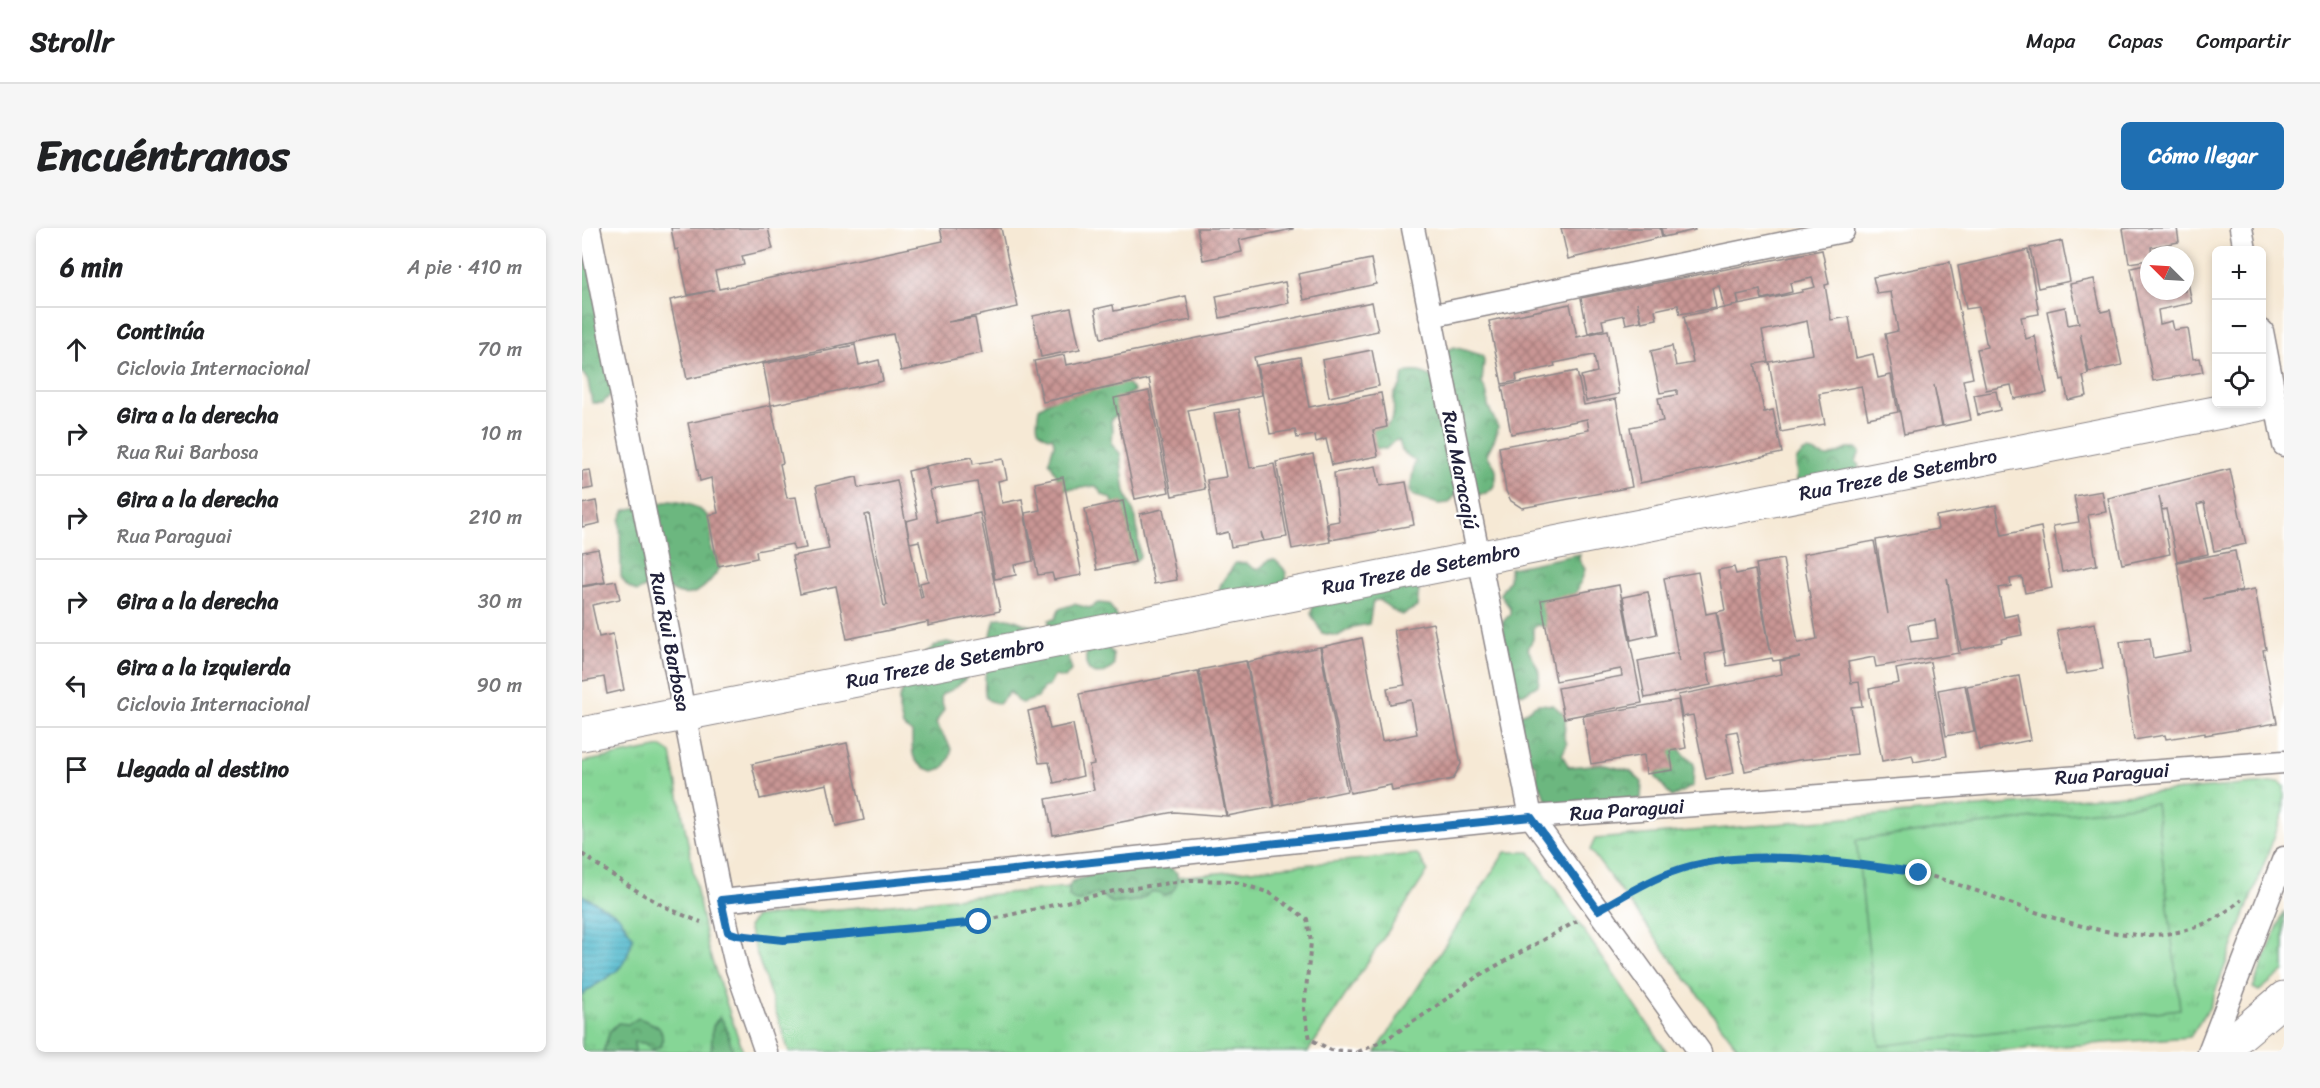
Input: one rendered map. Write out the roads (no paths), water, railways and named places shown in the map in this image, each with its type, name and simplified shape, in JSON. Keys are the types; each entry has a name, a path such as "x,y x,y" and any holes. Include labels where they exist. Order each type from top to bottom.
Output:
{"main road":[{"name":"Rua Treze de Setembro","path":"582,734 2270,402"},
{"path":"2220,1052 2284,998"}],"street":[{"name":"Rua Rui Barbosa","path":"589,228 721,900 737,969 766,1052"},
{"name":"Rua Maracajú","path":"1413,228 1531,817"},
{"path":"2241,228 2245,246"},
{"path":"1430,316 1843,231"},
{"path":"2265,354 2270,402 2284,445"},
{"name":"Rua Paraguai","path":"721,900 1531,817 2284,762"},
{"path":"1531,817 1701,1052"},
{"path":"2209,1052 2284,858"}],"water":[{"path":"582,895 618,915 633,937 625,960 620,967 582,995"}]}
